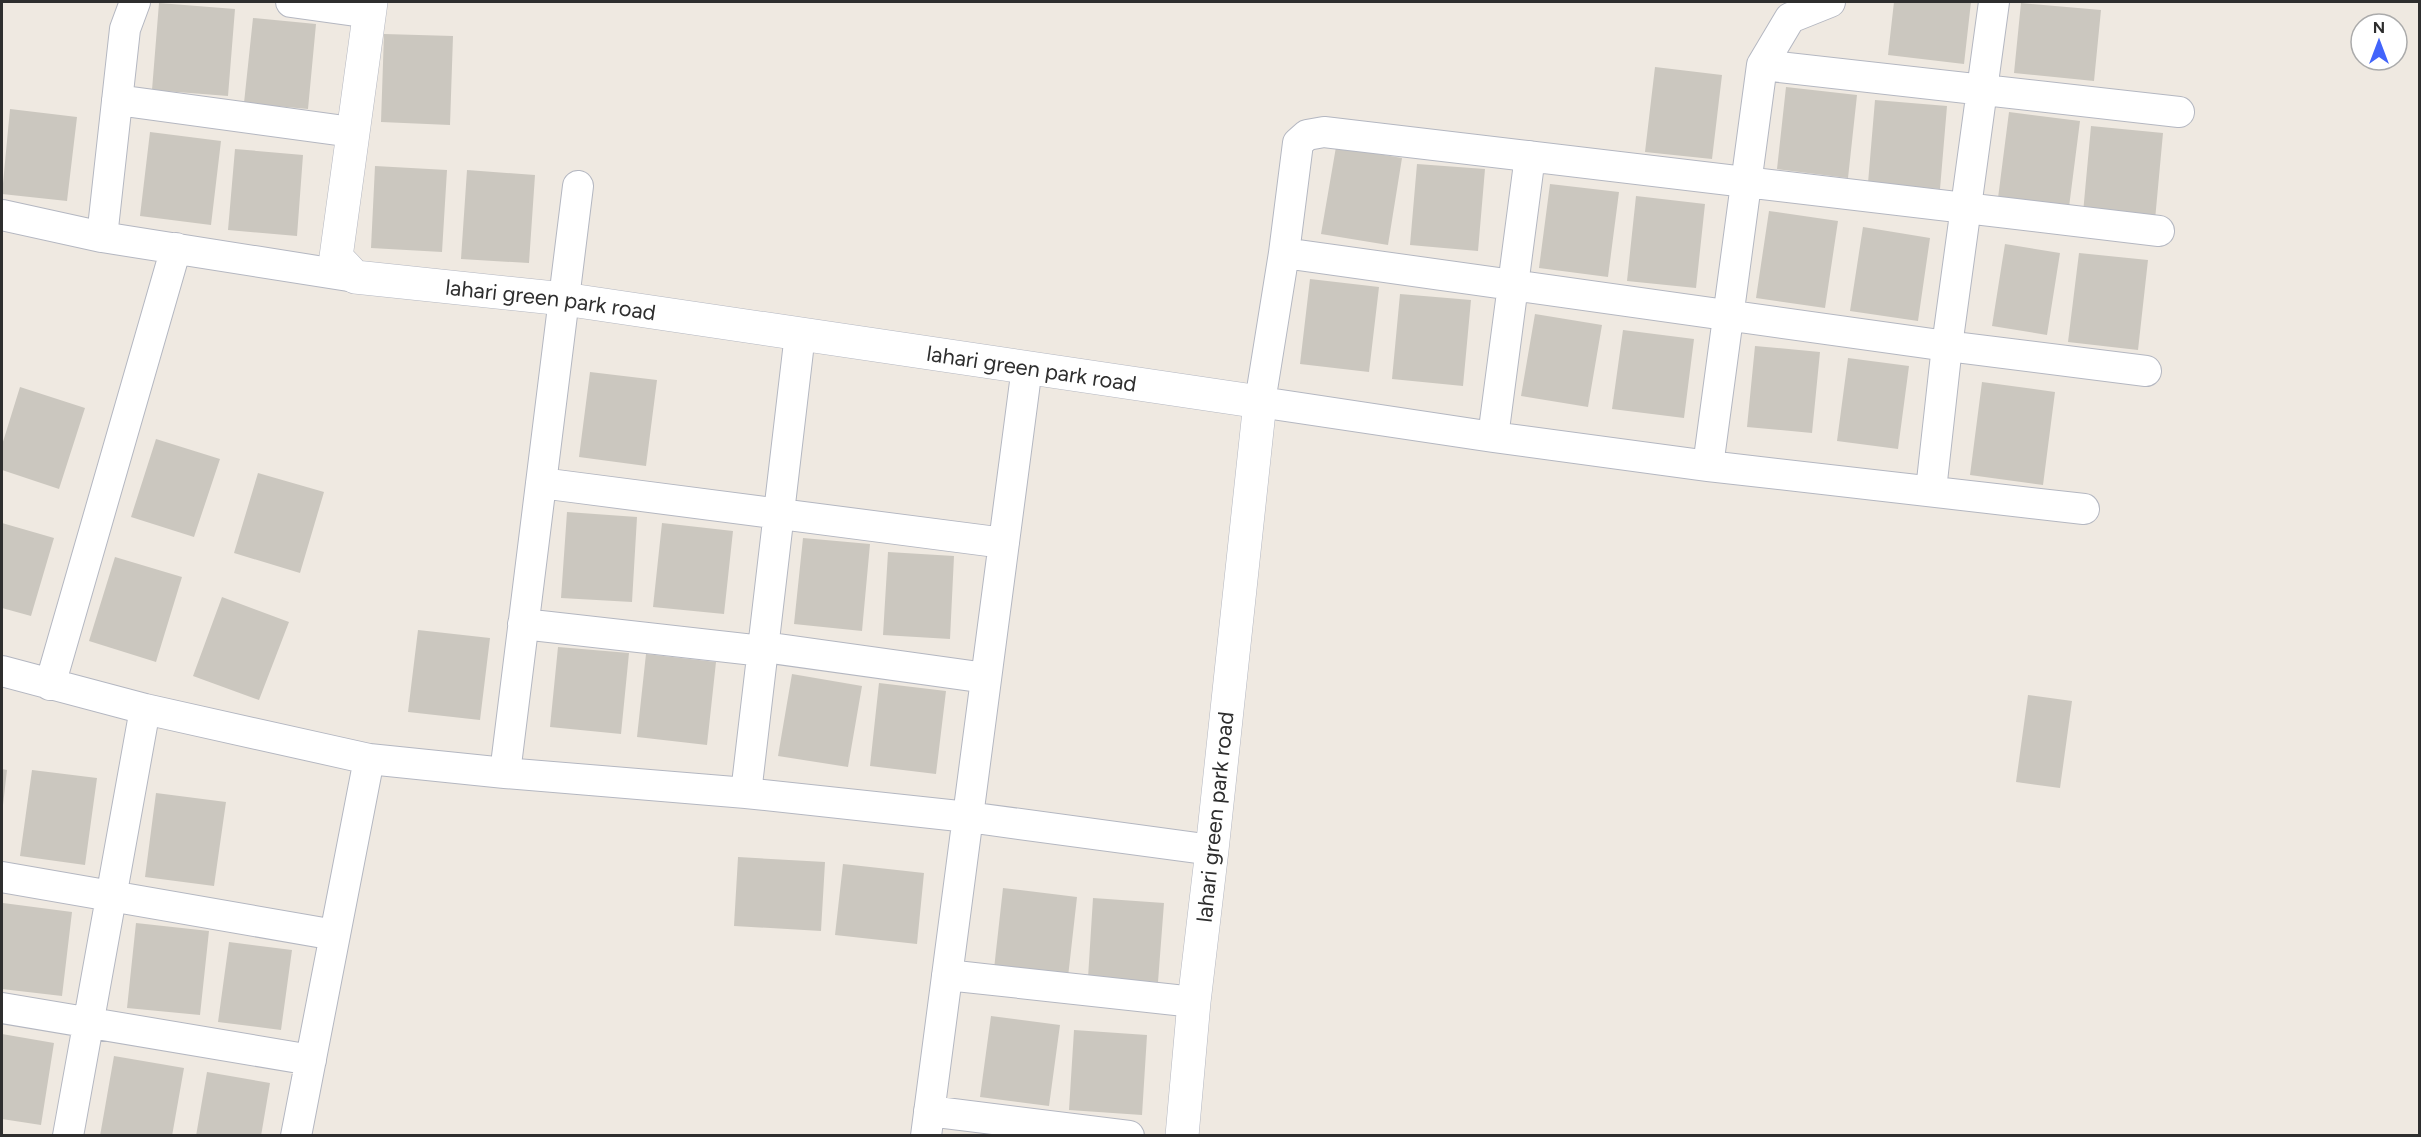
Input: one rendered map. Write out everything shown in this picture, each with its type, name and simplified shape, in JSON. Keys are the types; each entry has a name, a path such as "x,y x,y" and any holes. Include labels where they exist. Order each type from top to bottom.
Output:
{"street":[{"path":"102,237 125,29 135,2"},
{"path":"291,2 370,7 336,257 355,277"},
{"path":"1708,466 1762,65 1790,18 1830,2"},
{"path":"1931,490 1947,346 1994,2"},
{"path":"1762,65 2179,112"},
{"path":"117,100 352,132"},
{"path":"2084,509 1708,466 1493,438 1260,402 1284,253 1298,143 1307,135 1324,132 2159,231"},
{"path":"1493,438 1530,156"},
{"path":"505,773 578,186"},
{"path":"2,215 102,237 355,277"},
{"path":"50,685 176,248"},
{"path":"1284,253 1947,346 2146,371"},
{"name":"lahari green park road","path":"355,277 564,298 1260,402 1194,1002 1182,1136"},
{"path":"746,793 800,334"},
{"path":"1027,367 927,1123 1129,1136"},
{"path":"541,483 1004,543"},
{"path":"523,624 764,649 986,678"},
{"path":"2,670 50,685 145,709 369,759 746,793 968,817 1212,850"},
{"path":"68,1136 145,709"},
{"path":"296,1136 369,759"},
{"path":"2,877 335,935"},
{"path":"947,975 1194,1002"},
{"path":"2,1008 310,1060"}],"building":[{"path":"1894,2 1971,2 1964,64 1888,55"},
{"path":"159,3 235,9 228,96 152,90"},
{"path":"2021,3 2101,10 2094,81 2014,73"},
{"path":"253,18 316,24 308,109 244,103"},
{"path":"384,34 453,36 450,125 381,122"},
{"path":"1655,67 1722,75 1712,159 1645,152"},
{"path":"1786,87 1857,95 1848,178 1777,169"},
{"path":"1875,100 1947,106 1940,189 1868,183"},
{"path":"10,109 77,117 67,201 2,194"},
{"path":"2009,112 2080,121 2069,207 1998,198"},
{"path":"2091,126 2163,133 2155,220 2083,213"},
{"path":"150,132 221,141 211,225 140,216"},
{"path":"1336,147 1402,158 1388,245 1321,234"},
{"path":"235,149 303,155 297,236 228,230"},
{"path":"1417,164 1485,169 1478,251 1410,245"},
{"path":"375,166 447,170 442,252 371,248"},
{"path":"467,170 535,175 529,263 461,259"},
{"path":"1550,184 1619,192 1608,277 1539,268"},
{"path":"1636,196 1705,204 1696,288 1627,281"},
{"path":"1769,211 1838,221 1825,308 1756,298"},
{"path":"1863,227 1930,238 1918,321 1850,311"},
{"path":"2005,244 2060,253 2047,335 1992,326"},
{"path":"2079,253 2148,260 2138,350 2068,342"},
{"path":"1310,279 1379,287 1369,372 1300,364"},
{"path":"1400,294 1471,300 1463,386 1392,379"},
{"path":"1535,314 1602,325 1588,407 1521,396"},
{"path":"1623,330 1694,339 1684,418 1612,409"},
{"path":"1755,346 1820,352 1812,433 1747,427"},
{"path":"1848,358 1909,366 1898,449 1837,441"},
{"path":"590,372 657,380 646,466 579,457"},
{"path":"1982,382 2055,392 2043,485 1970,475"},
{"path":"20,387 85,408 59,489 2,470 2,445"},
{"path":"156,439 220,459 194,537 131,517"},
{"path":"258,473 324,492 300,573 234,553"},
{"path":"567,512 637,517 632,602 561,598"},
{"path":"2,523 54,538 31,616 2,608"},
{"path":"662,523 733,531 724,614 653,607"},
{"path":"803,538 870,544 862,631 794,624"},
{"path":"888,552 954,556 950,639 883,635"},
{"path":"115,557 182,577 156,662 89,641"},
{"path":"222,597 289,622 259,700 193,676"},
{"path":"418,630 490,638 480,720 408,712"},
{"path":"558,647 629,653 621,734 550,727"},
{"path":"646,654 716,662 707,745 637,737"},
{"path":"792,674 862,686 848,767 778,756"},
{"path":"879,683 946,691 936,774 870,766"},
{"path":"2028,695 2072,701 2060,788 2016,782"},
{"path":"2,769 7,770 3,805 2,805"},
{"path":"32,770 97,778 85,865 20,856"},
{"path":"156,793 226,802 214,886 145,877"},
{"path":"738,857 825,862 821,931 734,926"},
{"path":"843,864 924,873 917,944 835,935"},
{"path":"1003,888 1077,897 1068,977 994,969"},
{"path":"1093,898 1164,903 1158,982 1088,978"},
{"path":"3,903 72,912 62,996 2,989"},
{"path":"136,923 209,931 200,1015 127,1008"},
{"path":"229,942 292,950 281,1030 218,1022"},
{"path":"991,1016 1060,1025 1049,1106 980,1097"},
{"path":"1074,1030 1147,1035 1142,1115 1069,1110"},
{"path":"2,1034 54,1043 41,1125 2,1119"},
{"path":"114,1056 184,1068 172,1136 100,1136"},
{"path":"207,1072 270,1083 261,1136 196,1136"}]}
